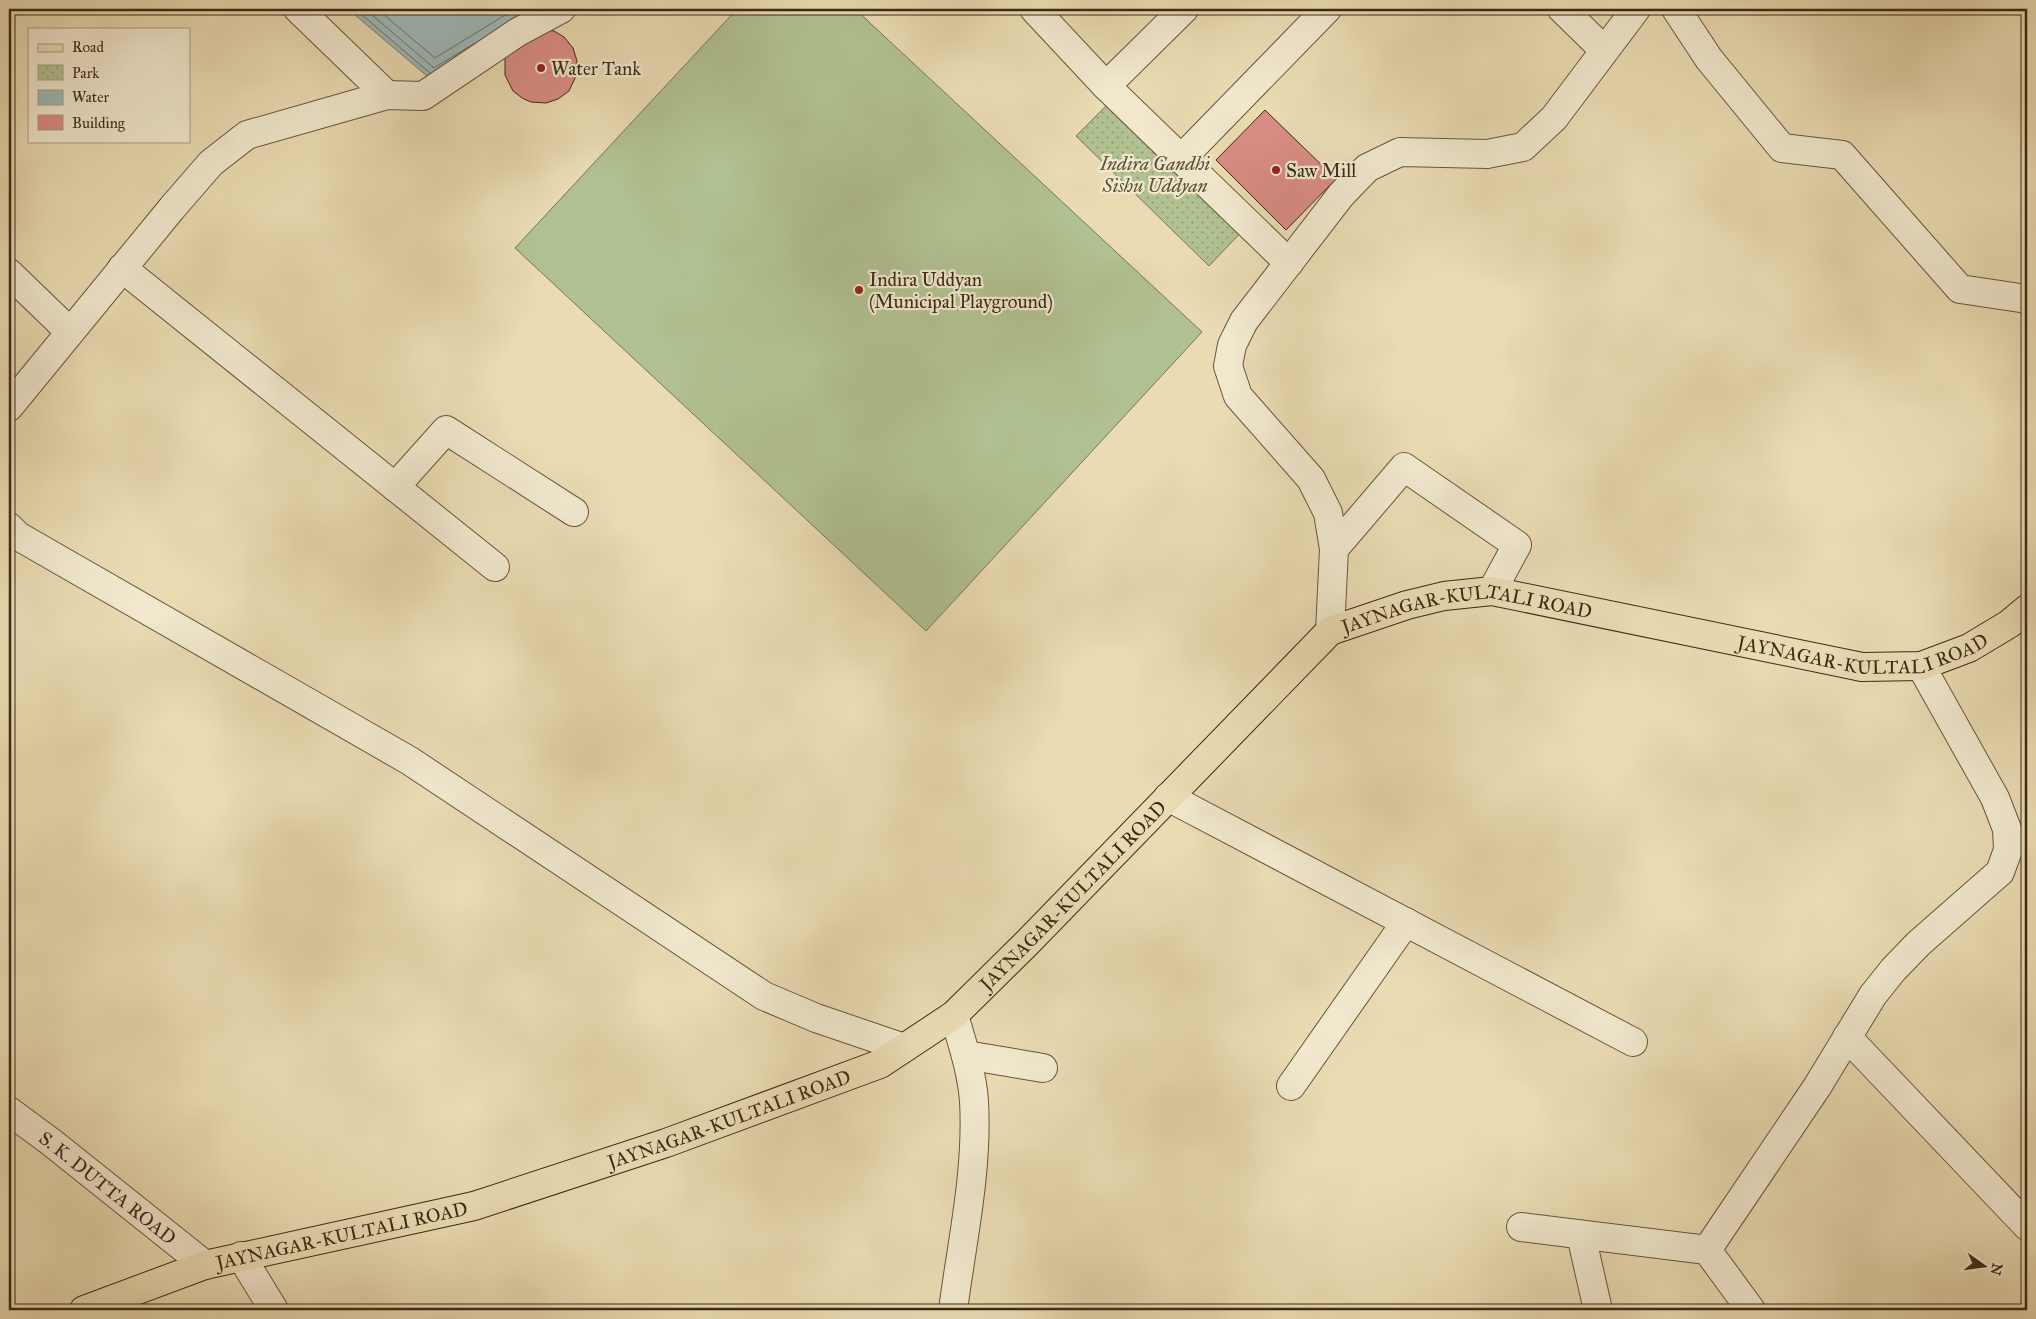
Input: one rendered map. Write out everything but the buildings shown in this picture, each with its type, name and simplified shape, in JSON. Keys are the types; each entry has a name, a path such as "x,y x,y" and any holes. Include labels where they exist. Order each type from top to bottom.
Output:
{"main road":[{"name":"JAYNAGAR-KULTALI ROAD","path":"84,1310 205,1265 474,1206 666,1143 880,1064 954,1015 1027,943 1330,631 1407,605 1444,596 1492,591 1862,667 1921,666 1969,648 2009,624 2027,609"}],"street":[{"path":"298,9 387,96"},
{"path":"9,407 122,268 211,163 247,135 387,96 423,96 518,32 561,9"},
{"path":"1034,9 1106,86 1289,263"},
{"path":"1106,86 1184,9"},
{"path":"1181,159 1327,9"},
{"path":"1562,9 1604,50"},
{"path":"1330,631 1334,549 1328,513 1310,479 1238,396 1228,366 1232,344 1244,321 1341,195 1367,168 1400,152 1487,154 1523,147 1554,118 1636,9"},
{"path":"1676,9 1708,59 1782,148 1842,155 1960,288 2027,299"},
{"path":"122,268 495,567"},
{"path":"9,273 70,332"},
{"path":"395,487 446,430 574,512"},
{"path":"1334,549 1404,467 1517,545 1492,591"},
{"path":"9,527 18,536 153,615 410,761 764,996 816,1018 904,1048"},
{"path":"1708,1250 1816,1087 1873,995 1893,970 2000,872 2008,850 2007,829 1995,798 1921,666"},
{"path":"1168,797 1633,1042"},
{"path":"1292,1086 1406,922"},
{"path":"952,1310 974,1157 974,1100 966,1055 954,1015"},
{"path":"1847,1037 2027,1226"},
{"path":"966,1055 1043,1068"},
{"name":"S. K. DUTTA ROAD","path":"9,1111 51,1142 205,1265"},
{"path":"1520,1227 1708,1250 1751,1310"},
{"path":"1581,1235 1598,1310"},
{"path":"241,1256 274,1310"}],"green space":[{"name":"Indira Uddyan (Municipal Playground)","path":"737,9 855,9 1202,332 926,631 515,248"},
{"name":"Indira Gandhi Sishu Uddyan","path":"1116,96 1248,225 1209,266 1076,136"}],"water":[{"path":"348,9 550,9 434,82"}],"place":[{"name":"Water Tank","path":"541,68"},
{"name":"Saw Mill","path":"1276,170"},
{"name":"Indira Uddyan (Municipal Playground)","path":"859,290"}]}
